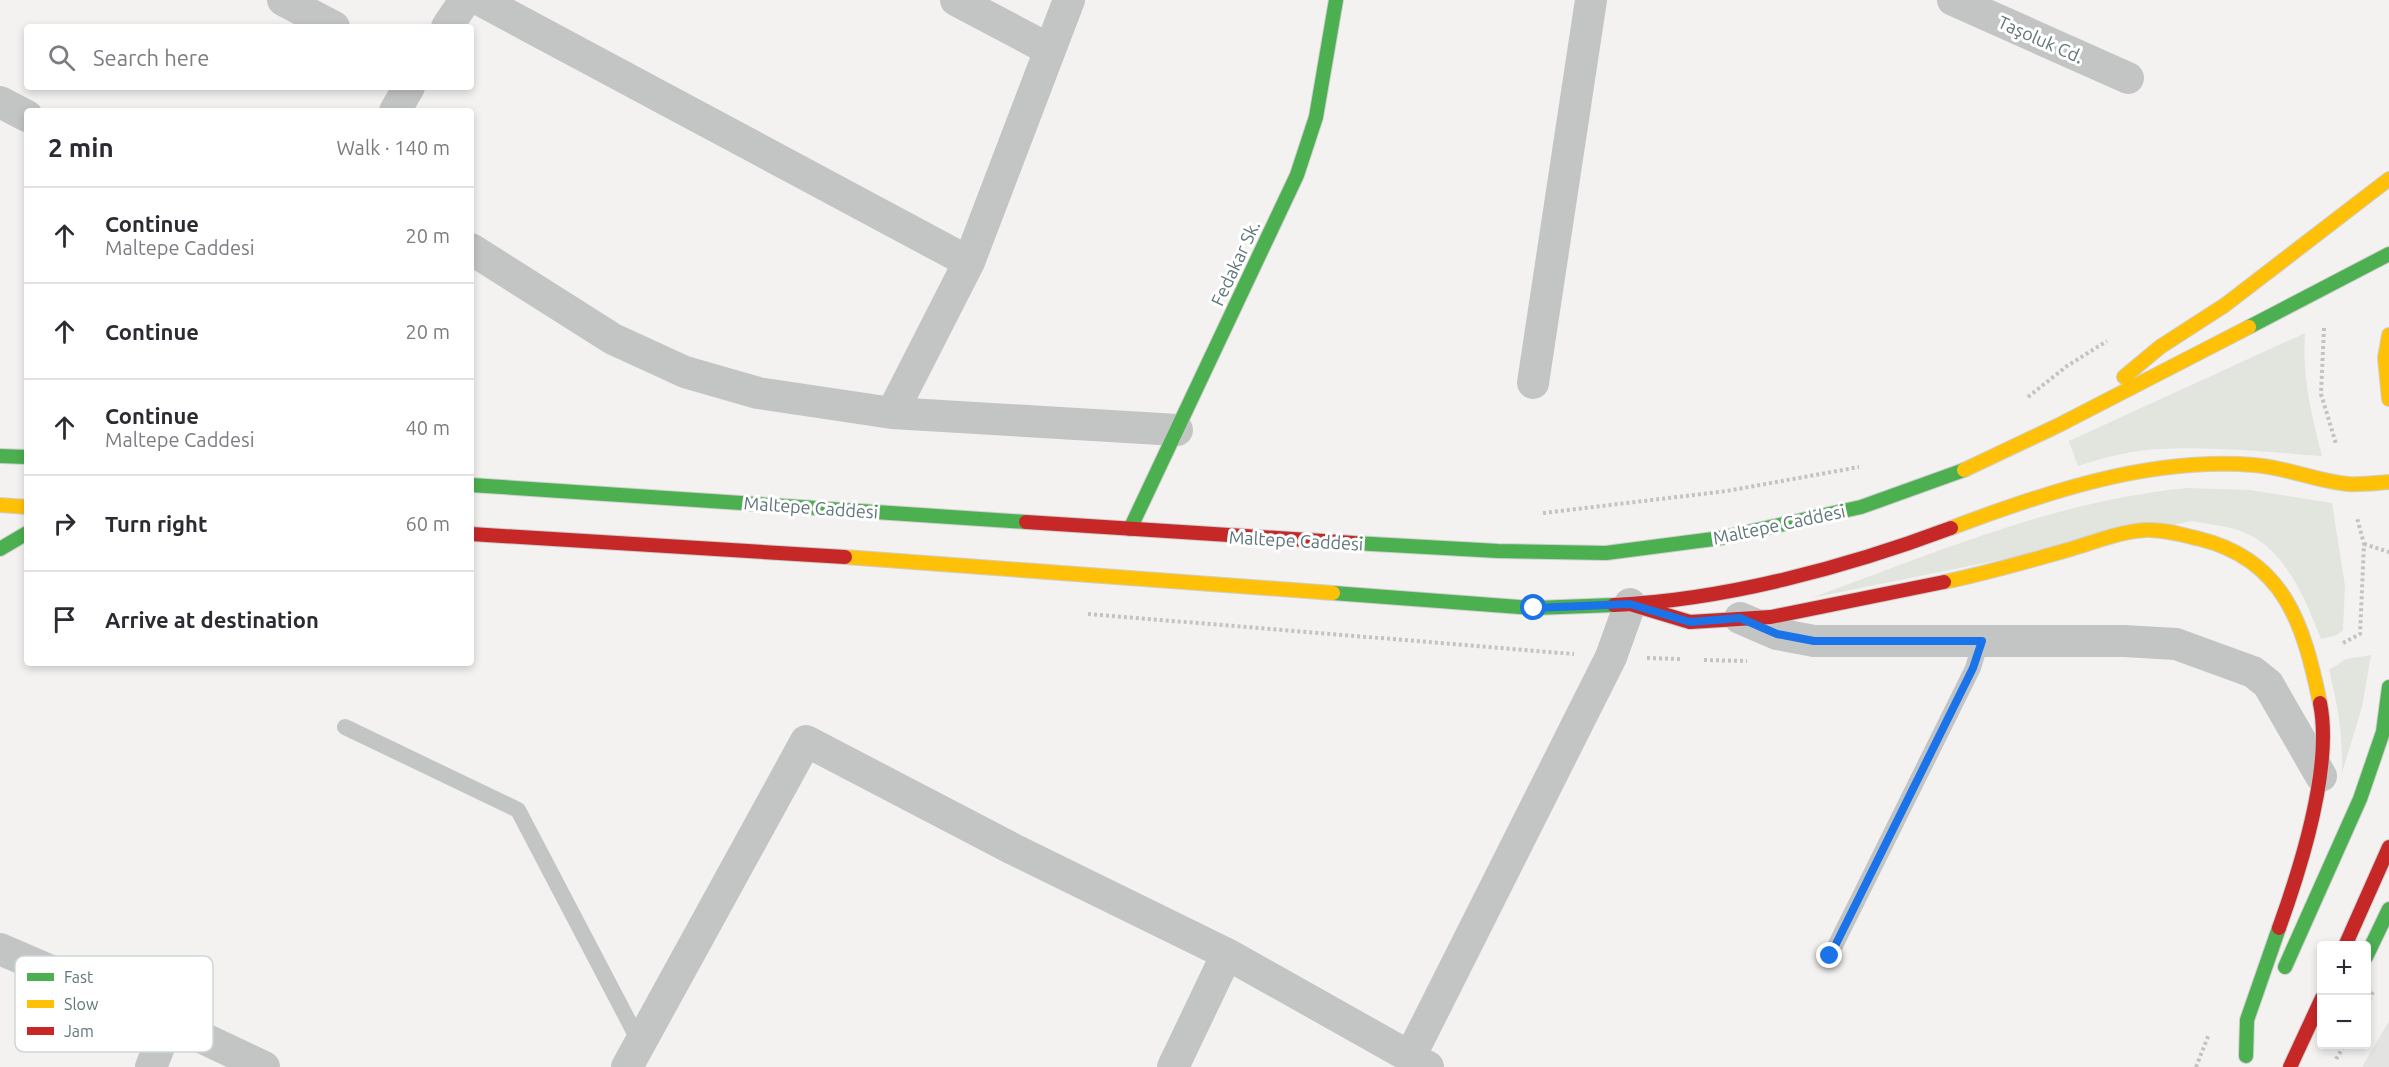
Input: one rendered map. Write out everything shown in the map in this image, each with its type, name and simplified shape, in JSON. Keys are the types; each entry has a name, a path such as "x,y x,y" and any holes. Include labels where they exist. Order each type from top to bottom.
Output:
{"main road":[{"name":"Fedakar Sk.","path":"1130,529 1297,176 1316,117 1336,0"},
{"path":"2097,405 2152,350 2223,306 2290,252 2389,179"},
{"name":"Maltepe Caddesi","path":"474,485 1498,551 1606,553 1641,549 1721,538 1861,507 1953,475 2097,405 2389,254"},
{"path":"2389,335 2385,358 2389,399"},
{"path":"0,456 24,457"},
{"path":"474,534 873,559 1534,608 1630,604 1721,594 1895,549 2023,502 2103,479 2171,466 2254,465 2349,484 2389,482"},
{"path":"0,505 24,507"},
{"path":"1630,604 1690,622 1771,617 1989,573 2101,540 2146,530 2181,534 2221,544 2251,561 2277,584 2296,618 2311,661 2321,709 2321,776 2295,883 2247,1020 2243,1061"},
{"path":"0,549 24,535"},
{"path":"2279,981 2360,799 2383,732 2389,687"},
{"path":"2347,941 2389,847"},
{"path":"2371,948 2389,909"},
{"path":"2290,1067 2317,1009"},
{"path":"2243,1061 2265,1013"},
{"path":"2301,1043 2317,1029"}],"street":[{"path":"283,0 328,24"},
{"path":"449,24 465,0"},
{"path":"480,0 969,262"},
{"path":"956,0 1050,50"},
{"path":"892,413 969,262 1069,0"},
{"path":"1533,383 1591,0"},
{"name":"Taşoluk Cd.","path":"1953,0 2128,78"},
{"path":"397,108 407,90"},
{"path":"0,102 24,114"},
{"path":"474,251 613,339 685,372 758,393 892,413 1177,430"},
{"path":"633,1055 806,741 1013,849 1227,954 1419,1062 1611,657 1630,604"},
{"path":"1740,618 1777,634 1814,641 2124,641 2176,644 2253,672 2268,684 2321,776"},
{"path":"0,949 16,956"},
{"path":"1173,1067 1227,954"},
{"path":"213,1043 264,1067"},
{"path":"151,1067 157,1052"}],"lane":[{"path":"1830,956 1973,668 1982,641"},
{"path":"345,727 518,810 633,1055"}],"path":[{"path":"2025,400 2067,366 2114,338"},
{"path":"1533,514 1727,491 1861,466"},
{"path":"2364,544 2389,552"},
{"path":"1077,613 1611,657 1751,661"},
{"path":"2196,1067 2213,1025"}],"shaded area":[{"path":"2305,333 2308,395 2322,456 2179,448 2128,453 2078,466 2069,441"},
{"path":"2188,488 2250,490 2332,503 2345,586 2343,630 2337,635 2321,639 2290,573 2266,546 2234,529 2192,521 1811,598 1950,547 2044,516 2139,494"},
{"path":"2371,655 2362,707 2342,773 2339,721 2329,670 2346,659"},
{"path":"2389,1021 2389,1067 2362,1067"}],"traffic: fast":[{"path":"1130,529 1297,175 1316,117 1336,0"},
{"path":"2249,327 2389,254"},
{"path":"0,456 24,457"},
{"path":"1354,543 1498,551 1606,553 1721,538 1861,507 1964,470"},
{"path":"474,485 1026,522"},
{"path":"0,549 24,535"},
{"path":"1333,593 1534,608 1614,605"},
{"path":"2285,967 2360,799 2383,732 2389,687"},
{"path":"2371,947 2389,909"},
{"path":"2246,1056 2247,1020 2279,928"}],"traffic: slow":[{"path":"2124,377 2160,347 2225,305 2389,179"},
{"path":"1964,470 2059,425 2249,327"},
{"path":"2389,335 2385,358 2389,399"},
{"path":"1951,528 2061,490 2137,472 2176,466 2254,465 2348,484 2389,482"},
{"path":"0,505 24,507"},
{"path":"1944,582 2008,567 2128,532 2160,530 2200,539 2229,549 2252,563 2271,580 2286,600 2306,648 2320,703"},
{"path":"845,557 1333,593"}],"traffic: jam":[{"path":"1026,522 1354,543"},
{"path":"1614,605 1656,602 1742,589 1870,556 1951,528"},
{"path":"474,534 845,557"},
{"path":"1630,604 1690,622 1771,617 1944,582"},
{"path":"2279,928 2297,876 2319,786 2323,729 2320,703"},
{"path":"2347,941 2389,847"},
{"path":"2290,1067 2317,1009"}],"route":[{"path":"1534,608 1630,604 1690,622 1740,618 1777,634 1814,641 1982,641 1973,668 1830,956"}]}
